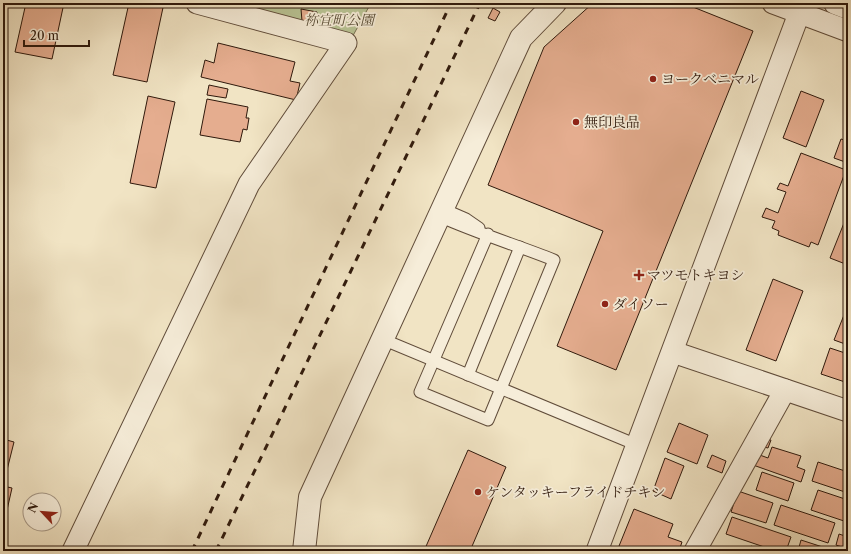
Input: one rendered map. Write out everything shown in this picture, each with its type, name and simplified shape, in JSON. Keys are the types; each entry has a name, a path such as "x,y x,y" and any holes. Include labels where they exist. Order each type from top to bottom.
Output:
{"street":[{"path":"73,551 249,184 346,43 197,3"},
{"path":"304,551 310,497 382,339 521,38 555,3"},
{"path":"773,3 801,8 848,31"},
{"path":"835,3 848,8"},
{"path":"597,551 801,8"},
{"path":"673,352 848,411"},
{"path":"695,551 785,390"}],"lane":[{"path":"441,212 466,220 488,234 554,260 488,420 420,392 488,234"},
{"path":"468,375 520,247"},
{"path":"382,339 637,445"}],"green space":[{"name":"祢宜町公園","path":"212,3 371,3 350,41"}],"building":[{"path":"26,3 64,3 52,59 15,52"},
{"path":"129,3 164,3 147,82 113,75"},
{"path":"491,3 501,3 499,7"},
{"path":"593,3 683,3 753,31 616,370 557,346 603,231 488,185 544,47"},
{"path":"493,8 500,12 495,21 488,18"},
{"path":"301,9 317,12 315,23 302,21"},
{"path":"218,43 295,62 290,81 300,83 296,100 201,77 205,60 214,63"},
{"path":"209,85 228,89 226,98 207,95"},
{"path":"801,91 824,100 806,147 783,138"},
{"path":"148,96 175,102 156,188 130,183"},
{"path":"207,99 248,107 246,118 249,118 247,130 243,129 240,142 200,135"},
{"path":"848,122 848,136 844,134"},
{"path":"841,139 848,141 848,163 834,158"},
{"path":"801,153 846,170 818,245 811,242 809,247 778,235 779,231 772,228 775,221 762,217 766,208 778,213 786,192 777,189 780,183 788,186"},
{"path":"848,213 848,265 830,258"},
{"path":"773,279 803,291 776,361 746,350"},
{"path":"848,305 848,345 834,340"},
{"path":"830,348 848,354 848,383 821,374"},
{"path":"679,423 708,435 697,464 667,452"},
{"path":"3,439 14,442 6,474 3,474"},
{"path":"767,439 771,440 768,448 764,447"},
{"path":"772,447 801,456 797,467 805,470 801,482 753,465 757,454 768,458"},
{"path":"468,450 506,467 470,551 424,551"},
{"path":"712,455 726,461 722,473 707,467"},
{"path":"665,458 684,466 671,499 653,491"},
{"path":"818,462 848,472 848,493 812,481"},
{"path":"762,472 794,483 788,501 756,490"},
{"path":"3,486 12,488 5,519 3,519"},
{"path":"818,490 848,500 848,510 844,521 811,510"},
{"path":"738,491 773,503 766,523 731,512"},
{"path":"781,505 835,523 828,543 774,525"},
{"path":"634,509 673,524 668,537 682,542 679,551 617,551"},
{"path":"732,517 791,537 786,551 776,551 726,534"},
{"path":"839,534 848,537 848,549 836,545"},
{"path":"801,540 835,551 798,551"},
{"path":"751,546 760,550 760,551 750,550"}],"railway":[{"path":"192,551 451,3"},
{"path":"216,551 480,3"}],"place":[{"name":"ヨークベニマル","path":"653,79"},
{"name":"無印良品","path":"576,122"},
{"name":"マツモトキヨシ","path":"639,275"},
{"name":"ダイソー","path":"605,304"},
{"name":"ケンタッキーフライドチキン","path":"478,492"}]}
